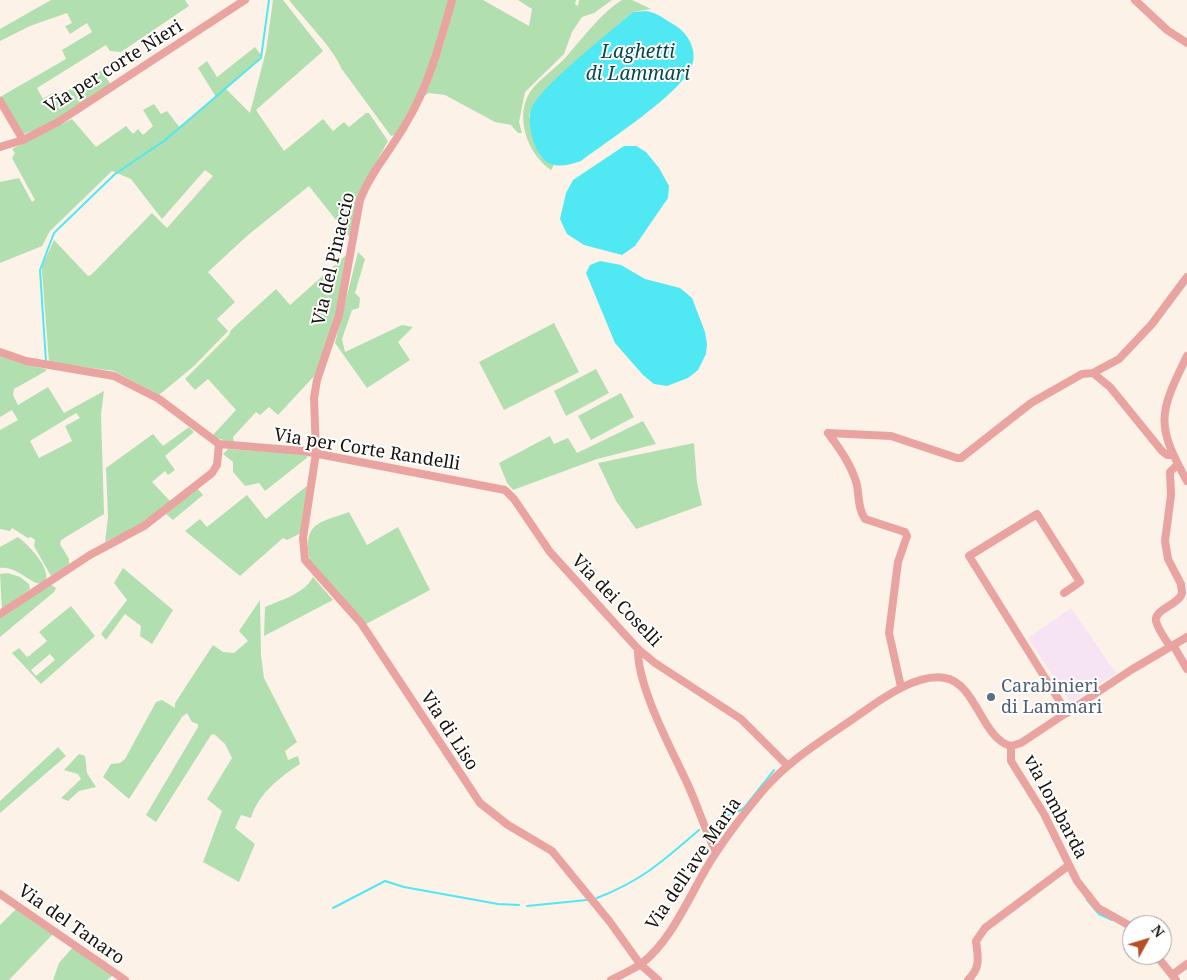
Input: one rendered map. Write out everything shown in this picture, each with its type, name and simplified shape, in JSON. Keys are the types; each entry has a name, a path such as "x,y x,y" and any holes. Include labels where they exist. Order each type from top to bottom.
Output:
{"street":[{"name":"Via per corte Nieri","path":"0,147 23,140 58,122 245,0"},
{"name":"Via del Pinaccio","path":"316,453 314,398 317,380 340,315 360,200 367,182 405,125 428,80 452,0"},
{"path":"1135,0 1167,30 1187,43"},
{"path":"0,101 23,140"},
{"path":"901,687 889,633 898,562 907,536 906,532 865,518 861,513 856,483 843,453 828,433 891,436 961,458 1020,410 1082,374 1093,373 1119,359 1152,324 1187,277"},
{"path":"0,352 26,361 114,376 159,399 219,444 217,465 212,473 165,510 144,526 90,555 0,614"},
{"path":"1187,356 1164,411 1163,423 1173,455 1187,481"},
{"path":"1093,373 1105,382 1162,451 1167,455 1173,455"},
{"name":"Via per Corte Randelli","path":"219,444 316,453 499,488 511,495"},
{"name":"Via di Liso","path":"316,453 303,538 305,560 360,624 480,803 508,825 552,851 610,922 640,964 658,980"},
{"path":"1178,464 1170,472 1171,495 1165,541 1168,559 1181,584 1182,593 1175,603 1159,613 1156,617 1156,623 1187,668"},
{"name":"Via dei Coselli","path":"511,495 550,552 638,649 655,663 741,719 788,766"},
{"path":"1064,593 1080,582 1037,514 969,556 1067,713"},
{"name":"via lombarda","path":"1122,921 1098,908 1077,881 1044,814 1018,777 1011,761 1011,746 1022,743 1187,637"},
{"path":"638,649 638,658 648,693 669,748 688,784 716,852"},
{"name":"Via dell'ave Maria","path":"611,980 640,964 672,926 716,852 761,793 788,766 901,687 936,677 952,680 963,689 999,740 1011,746"},
{"name":"via lombarda","path":"968,980 978,969 980,963 976,941 985,928 1068,866"},
{"name":"Via del Tanaro","path":"0,894 125,980"},
{"path":"1164,965 1174,978 1187,964"}],"shaded area":[{"path":"1071,608 1116,673 1071,703 1028,638"}],"green space":[{"path":"51,0 185,0 189,6 121,52 110,51 106,45 37,88 43,99 54,92 57,97 102,70 111,85 51,124 24,134 0,97 66,59 62,50 92,32 87,23 70,34 65,26 72,23 67,13 30,26 0,41 0,29"},
{"path":"273,0 283,0 323,51 256,110 284,151 323,119 333,131 344,122 349,127 366,113 369,113 388,141 367,179 351,239 309,186 248,235 208,272 235,302 217,319 228,331 194,366 159,395 114,371 49,362 42,266 54,240 88,276 91,275 152,213 167,228 213,176 205,170 162,219 131,179 112,171 50,231 42,246 0,263 0,182 19,178 32,202 35,200 12,158 15,153 12,149 72,119 96,147 126,126 133,134 138,129 143,135 153,126 143,110 154,104 161,114 167,111 180,128 216,97 198,68 207,61 217,77 255,47 261,55 258,61 226,89 250,113 266,51"},
{"path":"289,0 450,0 428,76 395,135 391,136 341,68 332,52"},
{"path":"455,0 483,0 529,26 532,9 518,0 576,0 575,4 578,6 579,0 612,0 594,13 582,17 572,32 564,54 525,92 519,122 522,133 518,133 511,125 495,122 445,95 429,93 424,96 444,43"},
{"path":"622,0 632,0 651,9 633,12 626,18 552,84 529,115 540,156 554,165 551,170 536,155 526,135 523,113 525,102 530,92 538,83 566,57 599,19"},
{"path":"354,248 338,317 318,372 278,415 269,407 260,415 256,412 233,437 234,444 212,436 236,410 208,379 195,390 185,379 229,335 231,330 276,289 290,305"},
{"path":"358,252 365,259 355,293 360,298 359,308 352,310 342,339 345,352 402,325 413,327 398,342 410,360 367,388 335,343"},
{"path":"554,323 579,372 504,410 479,362"},
{"path":"0,356 46,369 46,371 14,389 13,395 18,405 48,387 64,413 104,391 101,414 104,514 61,540 60,544 69,559 69,564 51,576 34,546 35,540 12,528 10,531 0,529 0,430 18,420 12,410 0,417","holes":["76,413 80,418 65,426 72,441 39,458 30,441"]},
{"path":"596,369 609,393 566,416 554,391"},
{"path":"621,393 634,417 591,440 578,416"},
{"path":"643,421 656,444 597,459 513,490 507,483 499,463 550,436 554,444 568,438 577,453"},
{"path":"189,427 194,432 165,456 175,470 168,475 165,471 152,482 171,502 142,525 105,542 108,517 106,468 153,434 163,446"},
{"path":"694,443 697,483 702,505 636,529 616,501 598,463"},
{"path":"228,449 303,454 308,457 265,491 259,483 245,486 233,472 233,462 223,454"},
{"path":"308,485 301,533 287,540 283,538 240,576 185,531 200,519 207,527 247,495 266,519"},
{"path":"197,488 203,495 173,520 166,514"},
{"path":"349,512 367,545 398,527 430,590 366,624 310,561 308,548 308,538 315,526"},
{"path":"18,537 33,551 42,563 45,569 46,582 36,583 14,570 0,568 0,547"},
{"path":"123,568 173,610 152,644 140,636 141,626 125,614 106,640 101,634 127,600 114,583"},
{"path":"8,573 20,577 29,584 30,589 2,610 0,574"},
{"path":"313,577 333,600 264,636 265,607 298,592"},
{"path":"50,584 56,588 54,592 0,637 0,617"},
{"path":"260,600 261,655 264,678 297,742 285,751 288,760 298,756 300,764 278,780 264,794 254,809 251,818 241,815 235,828 255,844 239,882 203,862 222,811 207,799 232,758 225,744 214,734 211,735 156,822 146,815 198,727 198,724 192,722 187,713 182,717 129,799 103,777 111,764 120,763 125,759 156,702 162,700 175,708 175,703 213,645 223,652 234,653 248,641 239,631"},
{"path":"71,606 95,636 41,684 12,653 19,648 27,657 29,656 47,641 39,632","holes":["50,654 55,660 36,676 31,670"]},
{"path":"58,747 66,756 0,813 0,801"},
{"path":"79,754 85,756 87,773 96,787 79,791 68,801 61,798 81,779 78,774 64,770"},
{"path":"17,908 53,934 9,980 0,980 0,925"},
{"path":"73,947 113,975 107,980 53,980 59,963"}],"water":[{"name":"Laghetti di Lammari","path":"646,11 662,17 685,34 692,45 694,58 690,70 682,81 656,106 581,161 559,166 544,160 537,151 533,138 530,124 532,107 549,86 590,48 633,12"},
{"path":"624,146 636,146 646,152 659,168 669,186 668,198 635,246 622,255 584,245 567,234 560,219 566,193 573,180"},
{"path":"600,261 621,265 645,279 680,288 692,298 705,332 707,344 706,354 698,370 688,378 667,386 654,384 643,375 615,343 586,273 590,265"}],"waterway":[{"path":"46,362 40,270 54,233 115,174 164,141 261,58 269,0"},
{"path":"717,820 743,809 774,770"},
{"path":"597,898 640,877 699,830"},
{"path":"333,908 385,881 404,887 498,904 519,905"},
{"path":"527,906 587,900"},
{"path":"1087,900 1099,914 1112,920"}],"place":[{"name":"Carabinieri di Lammari","path":"991,697"}]}
